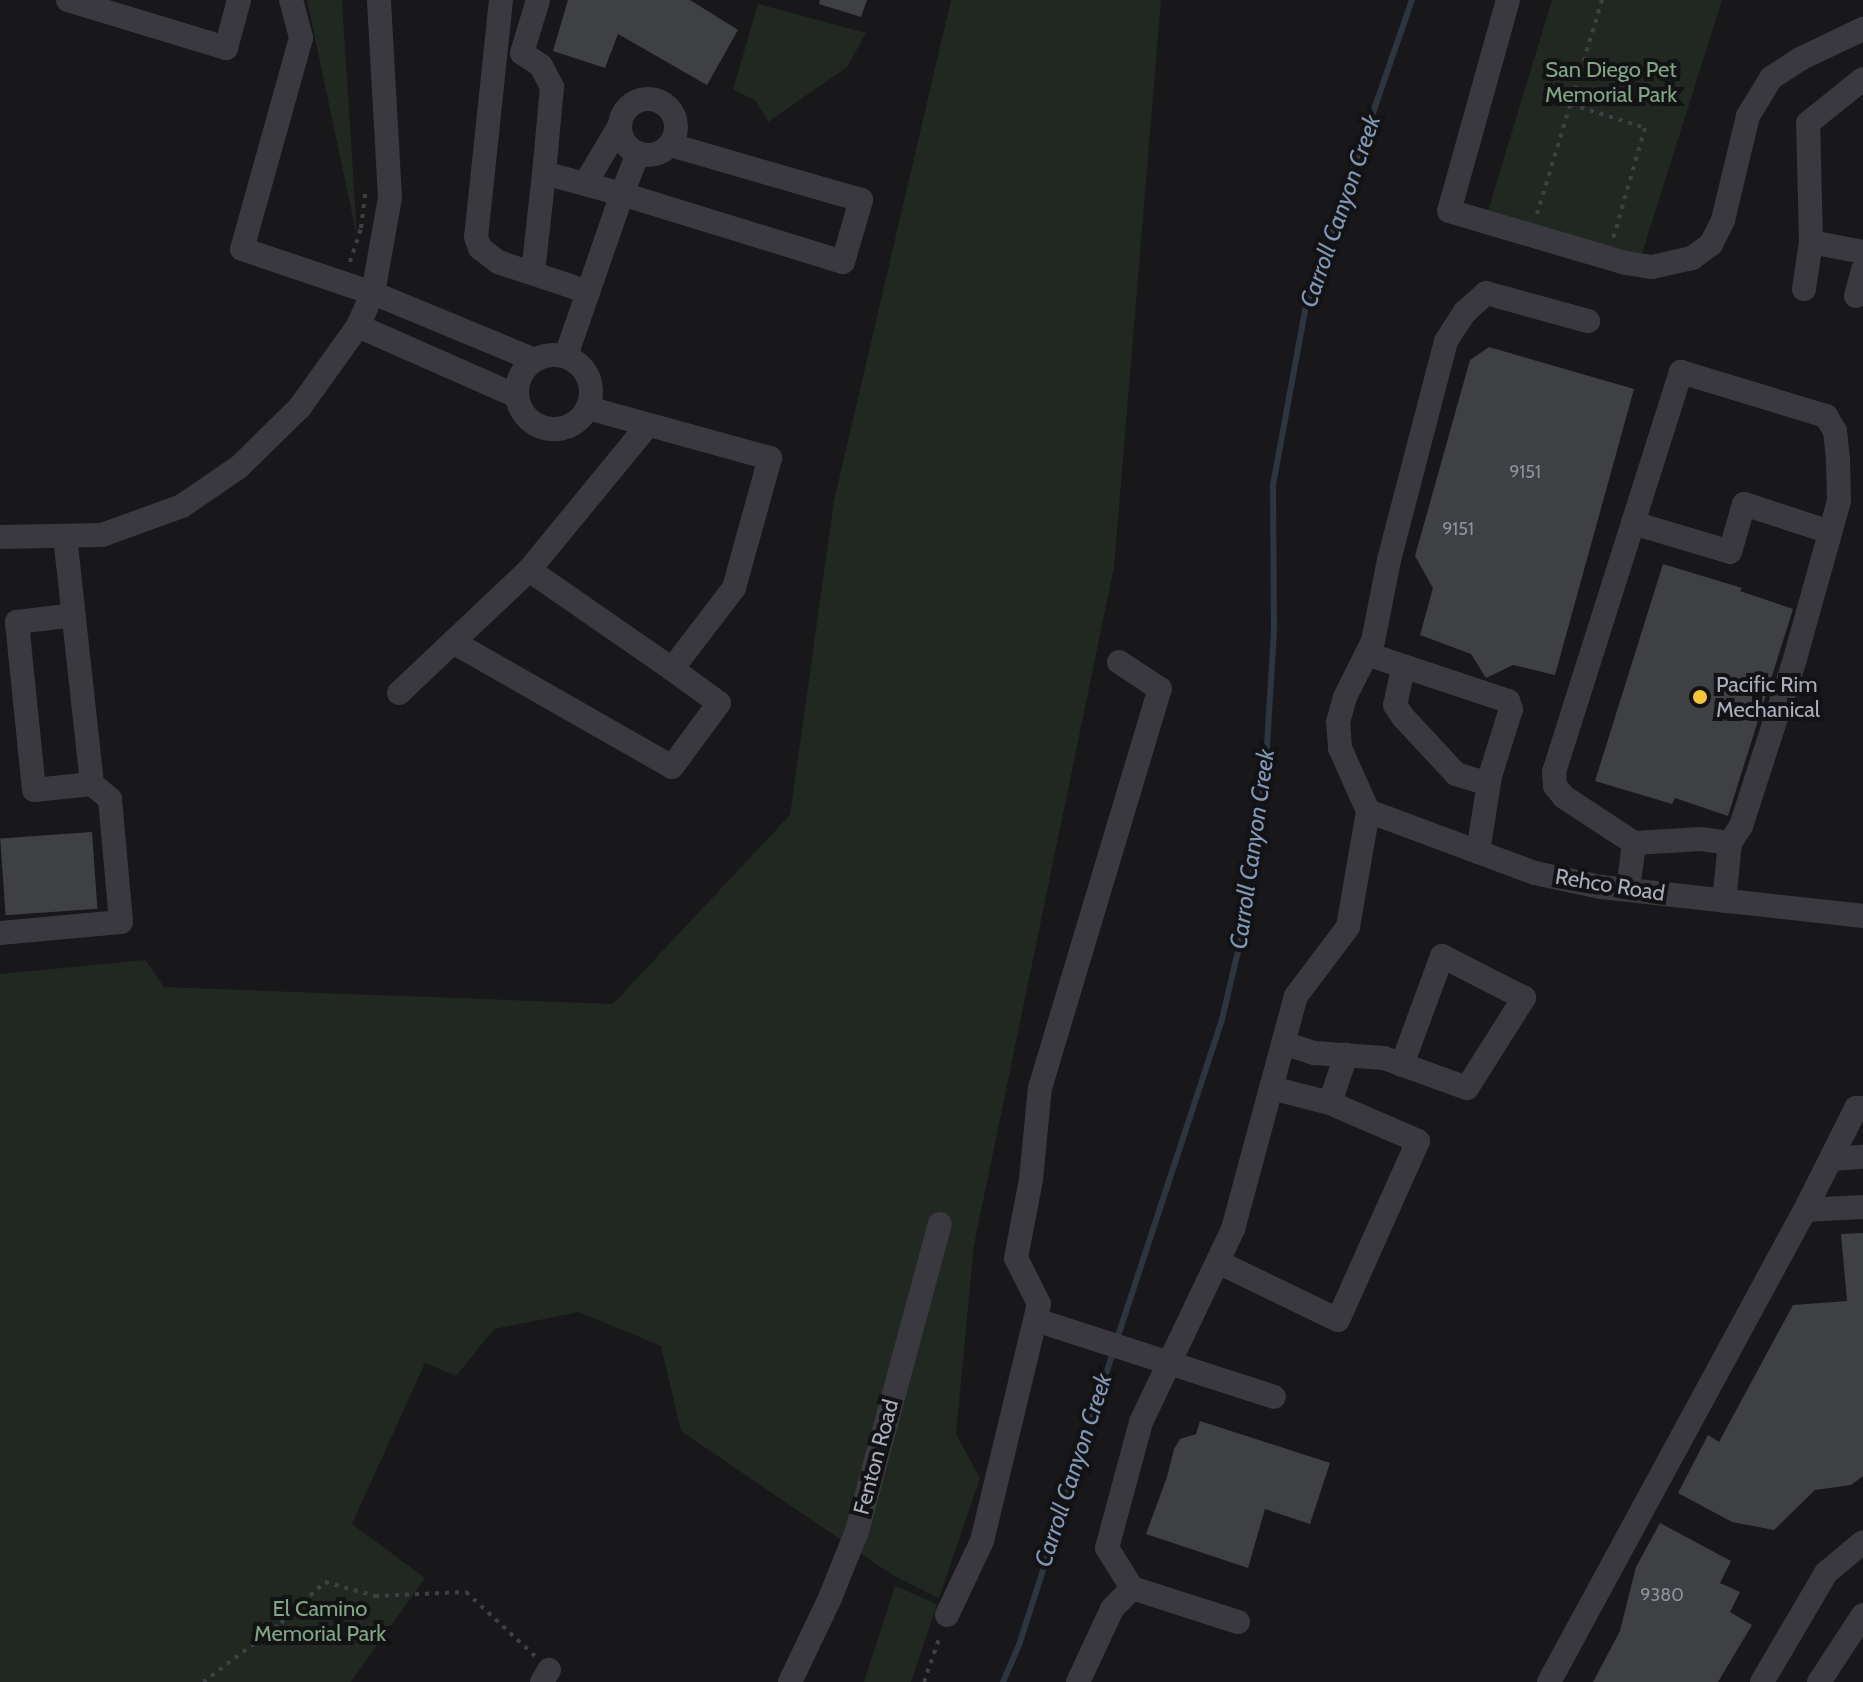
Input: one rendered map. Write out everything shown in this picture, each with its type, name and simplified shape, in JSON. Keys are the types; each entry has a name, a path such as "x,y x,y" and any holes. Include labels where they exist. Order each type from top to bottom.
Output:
{"street":[{"path":"68,0 226,48 239,0"},
{"path":"0,537 102,535 182,506 239,467 300,407 358,326 373,293 390,198 379,0"},
{"path":"501,0 476,237 488,256 588,292"},
{"path":"522,53 538,0"},
{"path":"1508,0 1449,211 1652,267 1692,258 1711,244 1723,220 1748,116 1771,78 1800,59 1863,29"},
{"path":"285,2 301,38 242,249 373,293 535,360"},
{"path":"496,45 522,53 541,66 552,87 533,273"},
{"path":"1804,289 1811,242 1808,123 1863,79"},
{"path":"585,184 633,102 650,98 659,100 676,119 670,145 655,154 638,153 624,142 620,125"},
{"path":"544,173 843,262 861,200 670,145"},
{"path":"566,356 638,153"},
{"path":"1811,242 1863,252"},
{"path":"1856,296 1863,269"},
{"path":"1238,1622 1132,1588 1107,1548 1141,1422 1233,1229 1296,996 1348,927 1368,811 1340,748 1338,722 1345,697 1373,641 1389,560 1446,341 1465,312 1486,293 1588,321"},
{"path":"358,326 517,396"},
{"path":"555,354 566,356 583,368 589,377 591,398 588,408 574,424 553,429 533,423 526,416 517,396 521,376 535,360 555,354"},
{"path":"1724,901 1730,843 1746,811 1839,501 1840,480 1835,431 1826,416 1681,372 1554,772 1555,786 1564,797 1634,843 1701,839 1730,843"},
{"path":"588,408 770,458 734,588 672,669"},
{"path":"399,693 529,570 648,425"},
{"path":"1633,523 1730,552 1744,504 1830,532"},
{"path":"0,933 121,922 110,799 92,784 65,536"},
{"path":"453,642 672,767 719,703 529,570"},
{"path":"74,615 17,622 29,744 34,790 92,784"},
{"path":"1367,654 1508,701 1511,709 1489,784 1478,852"},
{"path":"947,1615 982,1541 1039,1304 1016,1258 1031,1179 1040,1088 1160,689 1119,662"},
{"path":"1403,668 1395,705 1403,717 1456,774 1489,784"},
{"name":"Rehco Road","path":"1368,811 1535,873 1628,890 1863,916"},
{"path":"1628,890 1634,843"},
{"path":"1283,1043 1314,1053 1384,1058 1402,1065 1467,1088 1524,998 1442,956 1402,1065"},
{"path":"1330,1103 1346,1055"},
{"path":"1218,1262 1338,1320 1418,1141 1330,1103 1271,1088"},
{"path":"1549,1682 1805,1210 1856,1108 1863,1108"},
{"path":"1832,1159 1863,1157"},
{"path":"1805,1210 1863,1207"},
{"name":"Fenton Road","path":"790,1682 830,1598 857,1531 940,1224"},
{"path":"1036,1320 1274,1397"},
{"path":"1762,1682 1826,1573 1863,1542"},
{"path":"1078,1682 1112,1609 1132,1588"},
{"path":"1819,1682 1863,1615"}],"path":[{"path":"1530,235 1602,0"},
{"path":"1571,104 1645,128 1607,257"},
{"path":"203,1682 281,1623 325,1582 375,1596 466,1592 546,1676"},
{"path":"924,1682 947,1615"}],"green space":[{"path":"307,0 342,0 357,237"},
{"name":"El Camino Memorial Park","path":"951,0 1161,0 1114,567 974,1245 956,1434 980,1478 939,1598 891,1574 681,1431 661,1346 579,1312 494,1329 456,1376 425,1363 352,1524 425,1578 351,1682 0,1682 0,974 145,960 164,987 613,1004 790,815 834,501"},
{"name":"San Diego Pet Memorial Park","path":"1552,0 1722,0 1640,260 1487,214"},
{"path":"758,4 866,33 847,67 768,122 756,101 733,89"},
{"path":"895,1586 937,1604 911,1682 864,1682"}],"building":[{"path":"568,0 690,0 738,30 707,85 618,34 605,68 553,51"},
{"path":"820,0 867,0 861,17 819,4"},
{"path":"1489,347 1634,389 1555,675 1513,665 1486,678 1471,654 1420,635 1433,588 1415,556 1470,360"},
{"name":"Pacific Rim Mechanical","path":"1663,564 1742,588 1740,591 1793,609 1728,816 1675,798 1672,804 1595,781"},
{"path":"92,832 97,909 6,915 0,838"},
{"path":"1863,1233 1863,1476 1851,1485 1815,1490 1774,1530 1732,1522 1678,1493 1708,1435 1719,1442 1793,1305 1847,1301 1841,1234"},
{"path":"1200,1421 1330,1463 1310,1524 1265,1509 1248,1568 1146,1534 1174,1449 1180,1439 1196,1434"},
{"path":"1660,1523 1731,1561 1720,1583 1740,1592 1730,1612 1752,1625 1718,1682 1593,1682 1620,1631 1636,1567"}],"waterway":[{"name":"Carroll Canyon Creek","path":"1116,1342 1222,1019 1248,909 1266,762 1274,630 1273,485 1306,306 1412,0"},
{"name":"Carroll Canyon Creek","path":"1003,1682 1019,1645 1113,1353"}],"place":[{"name":"Pacific Rim Mechanical","path":"1700,697"}]}
